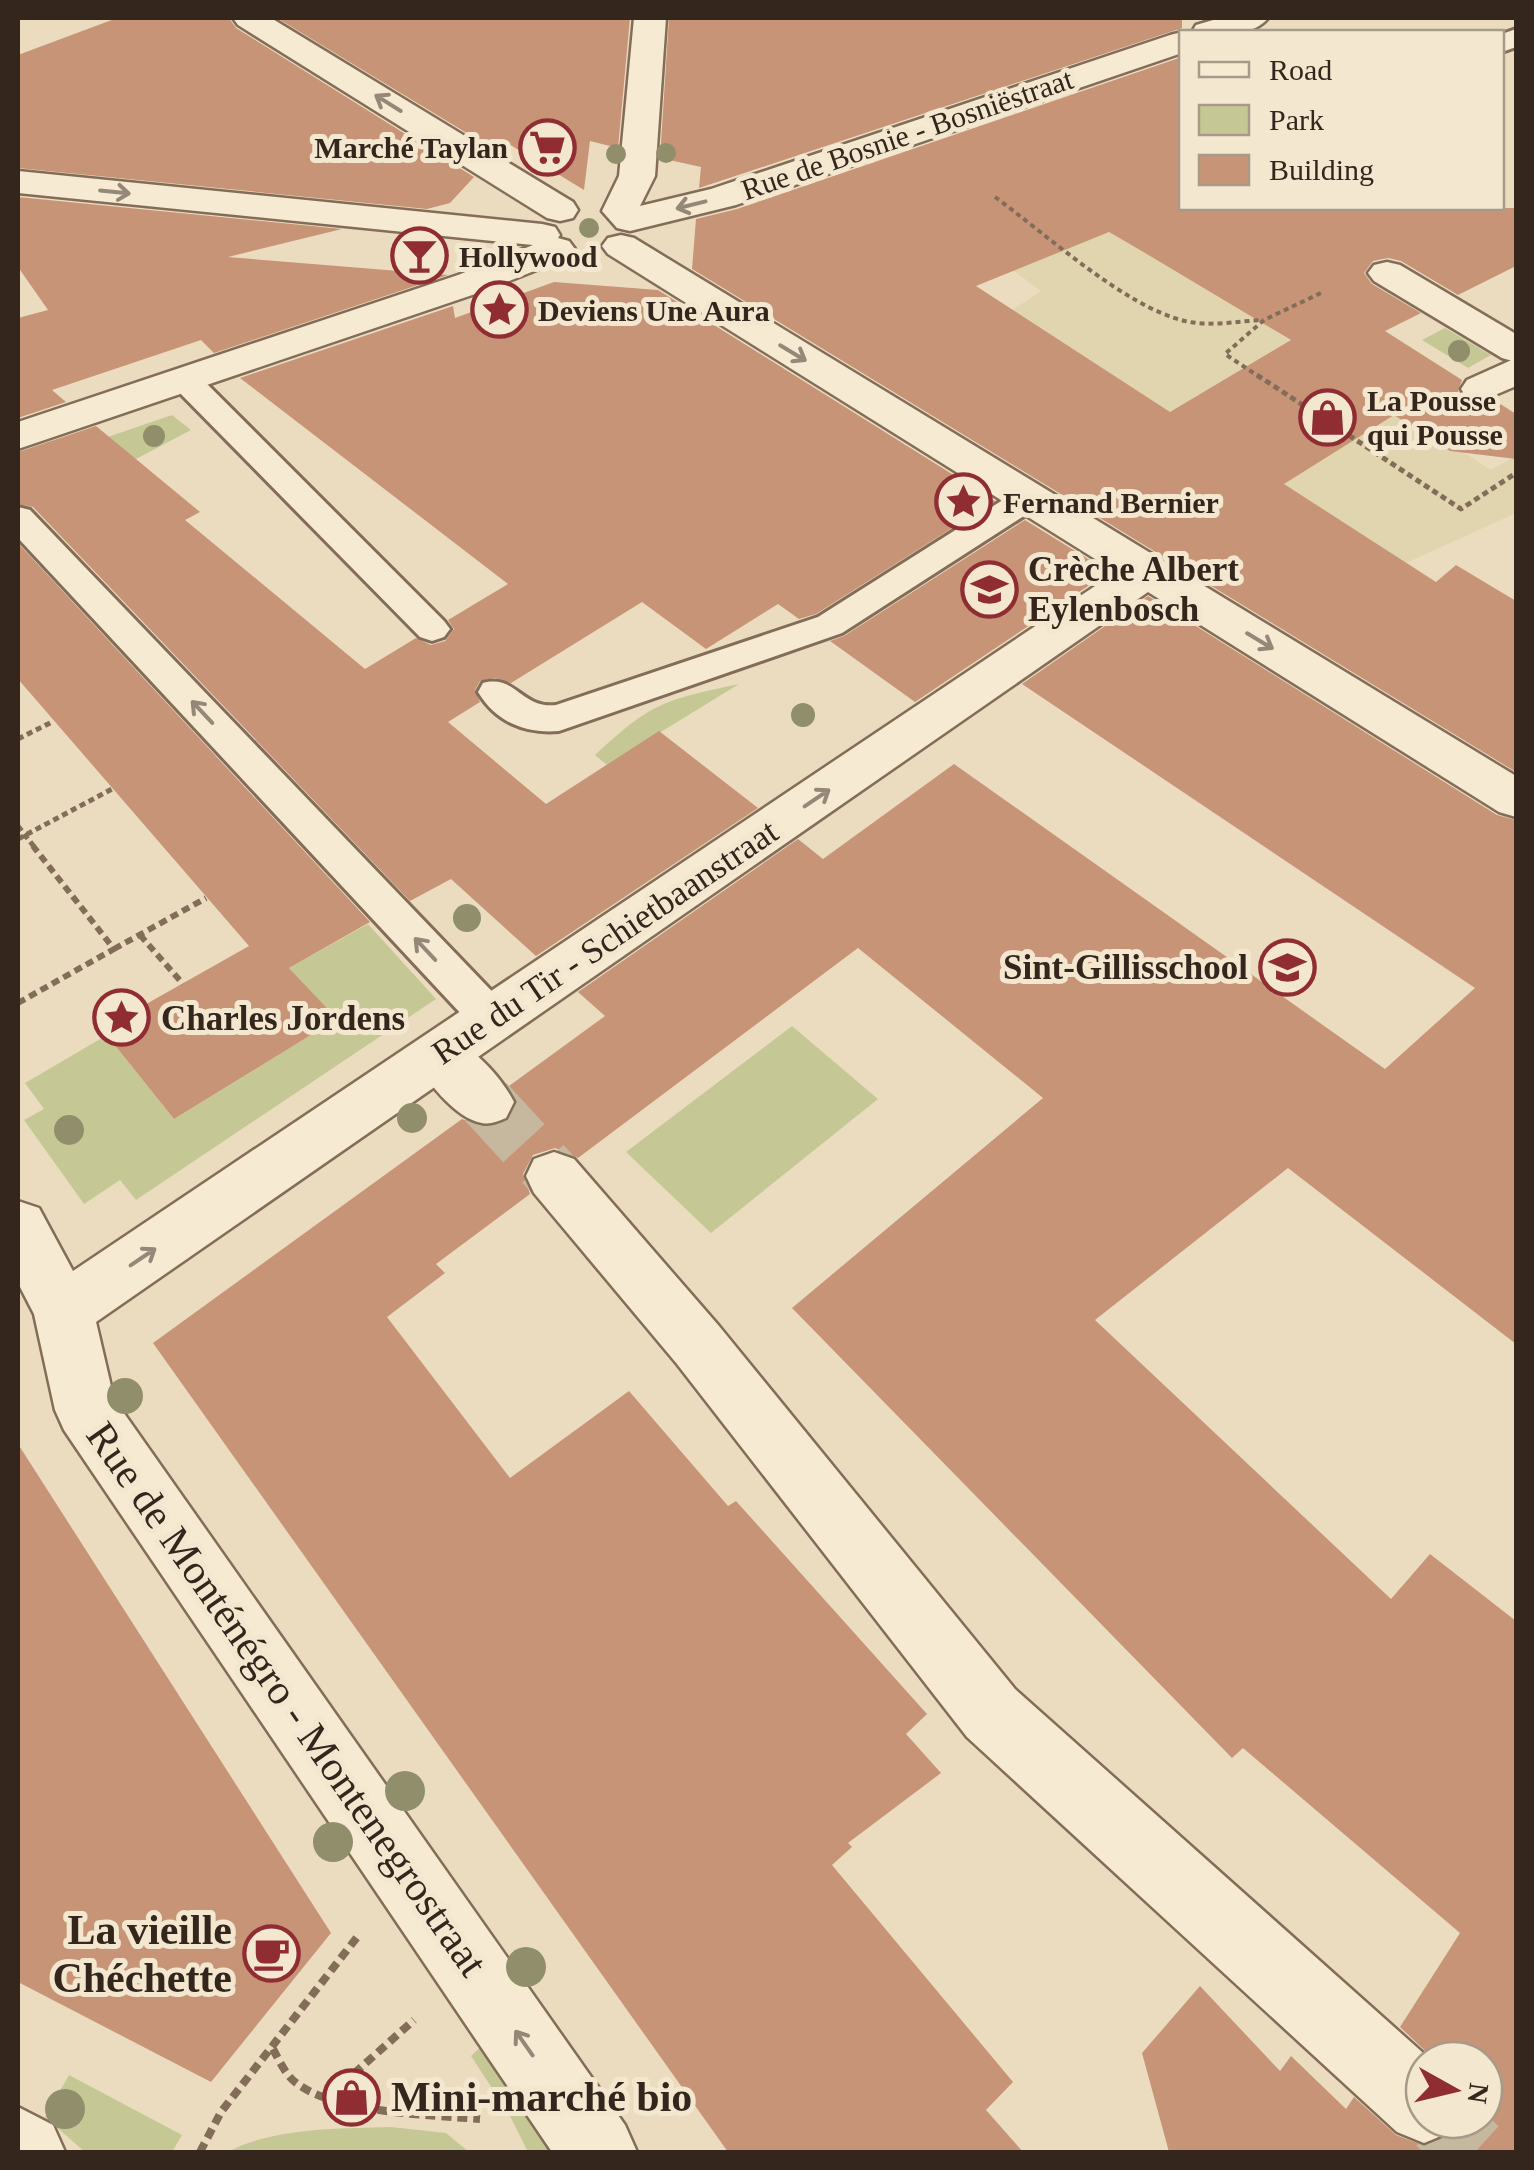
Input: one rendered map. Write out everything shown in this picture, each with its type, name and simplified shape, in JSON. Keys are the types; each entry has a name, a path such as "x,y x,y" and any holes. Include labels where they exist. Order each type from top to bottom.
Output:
{"street":[{"path":"250,18 588,255 624,226 636,176 650,18"},
{"path":"1214,30 1252,18"},
{"name":"Rue de Bosnie - Bosniëstraat","path":"624,226 1179,43"},
{"path":"18,182 553,232"},
{"path":"18,436 471,282 594,204 1030,498 1516,799"},
{"path":"1387,274 1516,350"},
{"path":"1474,326 1516,304"},
{"path":"1481,389 1516,370"},
{"name":"Rue du Tir - Schietbaanstraat","path":"63,1311 1147,572"},
{"path":"439,1054 486,1102"},
{"path":"554,1176 698,1345 991,1713 1404,2087"},
{"name":"Rue de Monténégro - Montenegrostraat","path":"18,1226 63,1311 86,1410 598,2152"},
{"path":"18,2146 26,2152"}],"lane":[{"path":"184,379 432,629"},
{"path":"496,692 521,716 536,721 560,718 830,625 1030,498"},
{"path":"18,518 492,1019"}],"path":[{"path":"995,197 1102,274 1166,314 1197,322 1264,320"},
{"path":"1323,292 1264,320 1225,354 1461,509 1516,473"},
{"path":"18,739 52,722"},
{"path":"21,837 112,790"},
{"path":"18,826 21,837 114,949"},
{"path":"18,992 20,1001 206,898"},
{"path":"140,935 183,984"},
{"path":"200,2152 220,2112 362,1931"},
{"path":"329,2096 418,2015"},
{"path":"273,2049 296,2084 329,2096 412,2114 481,2119"}],"shaded area":[{"name":"La Pousse qui Pousse","path":"1086,218 1231,304 1273,281 1277,332 1491,470 1516,456 1516,513 1406,563 1011,311 1041,291 949,223"}],"green space":[{"path":"1445,328 1491,355 1468,368 1422,340"},
{"path":"172,415 191,430 136,459 96,441"},
{"path":"739,684 607,765 595,755 631,724 660,706"},
{"path":"368,924 436,999 136,1200 120,1180 84,1204 24,1120 44,1109 25,1083 107,1035 174,1119 336,1020 289,968"},
{"path":"792,1026 878,1099 711,1233 626,1152"},
{"path":"488,2040 562,2152 528,2152 509,2114 471,2056"},
{"path":"69,2075 182,2135 172,2152 85,2152 45,2117"},
{"path":"391,2127 446,2133 469,2152 227,2152 286,2134"}],"building":[{"path":"117,18 229,18 236,28 474,177 450,203 427,209 18,168 18,55"},
{"path":"277,18 630,18 618,148 590,141 584,190 507,143 498,152"},
{"path":"669,18 1182,18 1182,28 699,188 701,167 660,158"},
{"path":"1179,58 1179,210 1516,208 1516,266 1458,295 1401,261 1373,261 1364,273 1372,284 1421,313 1385,331 1462,380 1458,391 1466,402 1480,405 1494,400 1516,414 1516,459 1450,451 1394,415 1284,484 1436,582 1456,565 1516,601 1516,772 692,269 696,219 737,209","holes":["1109,232 1291,340 1170,412 976,286"]},
{"path":"18,197 342,229 228,257 448,275 214,353 201,340 52,390 66,402 18,418 18,318 48,310 18,267"},
{"path":"554,282 658,290 995,501 816,614 799,619 778,604 706,649 642,602 511,683 495,678 480,681 475,690 480,702 448,722 546,804 659,731 758,808 536,956 451,879 410,901 33,507 18,504 18,452 96,426 200,512 185,520 365,669 416,638 431,645 445,641 454,629 448,620 508,584 240,378 453,306 455,318"},
{"path":"1025,520 1109,572 915,702 830,641 844,636"},
{"path":"18,543 370,922 289,968 337,1019 174,1119 102,1029 249,946 18,679"},
{"path":"1148,596 1497,815 1516,820 1516,1344 1288,1168 1095,1320 1391,1599 1430,1554 1516,1621 1516,2152 1169,2152 1142,2053 1200,1986 1280,2071 1291,2056 1346,2109 1354,2097 1396,2135 1425,2146 1440,2140 1504,2140 1504,2040 1414,2040 1400,2027 1460,1933 1243,1748 1232,1758 792,1308 1043,1098 858,948 578,1158 555,1148 533,1155 523,1174 530,1194 436,1264 445,1273 387,1317 510,1478 629,1391 728,1506 736,1501 927,1714 906,1734 941,1773 848,1843 852,1847 832,1865 1013,2082 986,2110 1023,2152 728,2152 153,1343 462,1119 485,1127 507,1122 517,1104 509,1086 605,1016 578,992 798,839 823,859 954,764 1385,1069 1475,988 1022,684"},
{"path":"18,1444 331,1933 211,2082 18,1982"}],"tunnel":[{"path":"486,1102 554,1176"},
{"path":"1462,2140 1475,2152"}],"place":[{"name":"Marché Taylan","path":"547,147"},
{"name":"Hollywood","path":"420,256"},
{"name":"Deviens Une Aura","path":"499,310"},
{"name":"La Pousse qui Pousse","path":"1328,417"},
{"name":"Fernand Bernier","path":"964,502"},
{"name":"Crèche Albert Eylenbosch","path":"989,589"},
{"name":"Sint-Gillisschool","path":"1287,967"},
{"name":"Charles Jordens","path":"122,1018"},
{"name":"La vieille Chéchette","path":"271,1954"},
{"name":"Mini-marché bio","path":"352,2097"}]}
